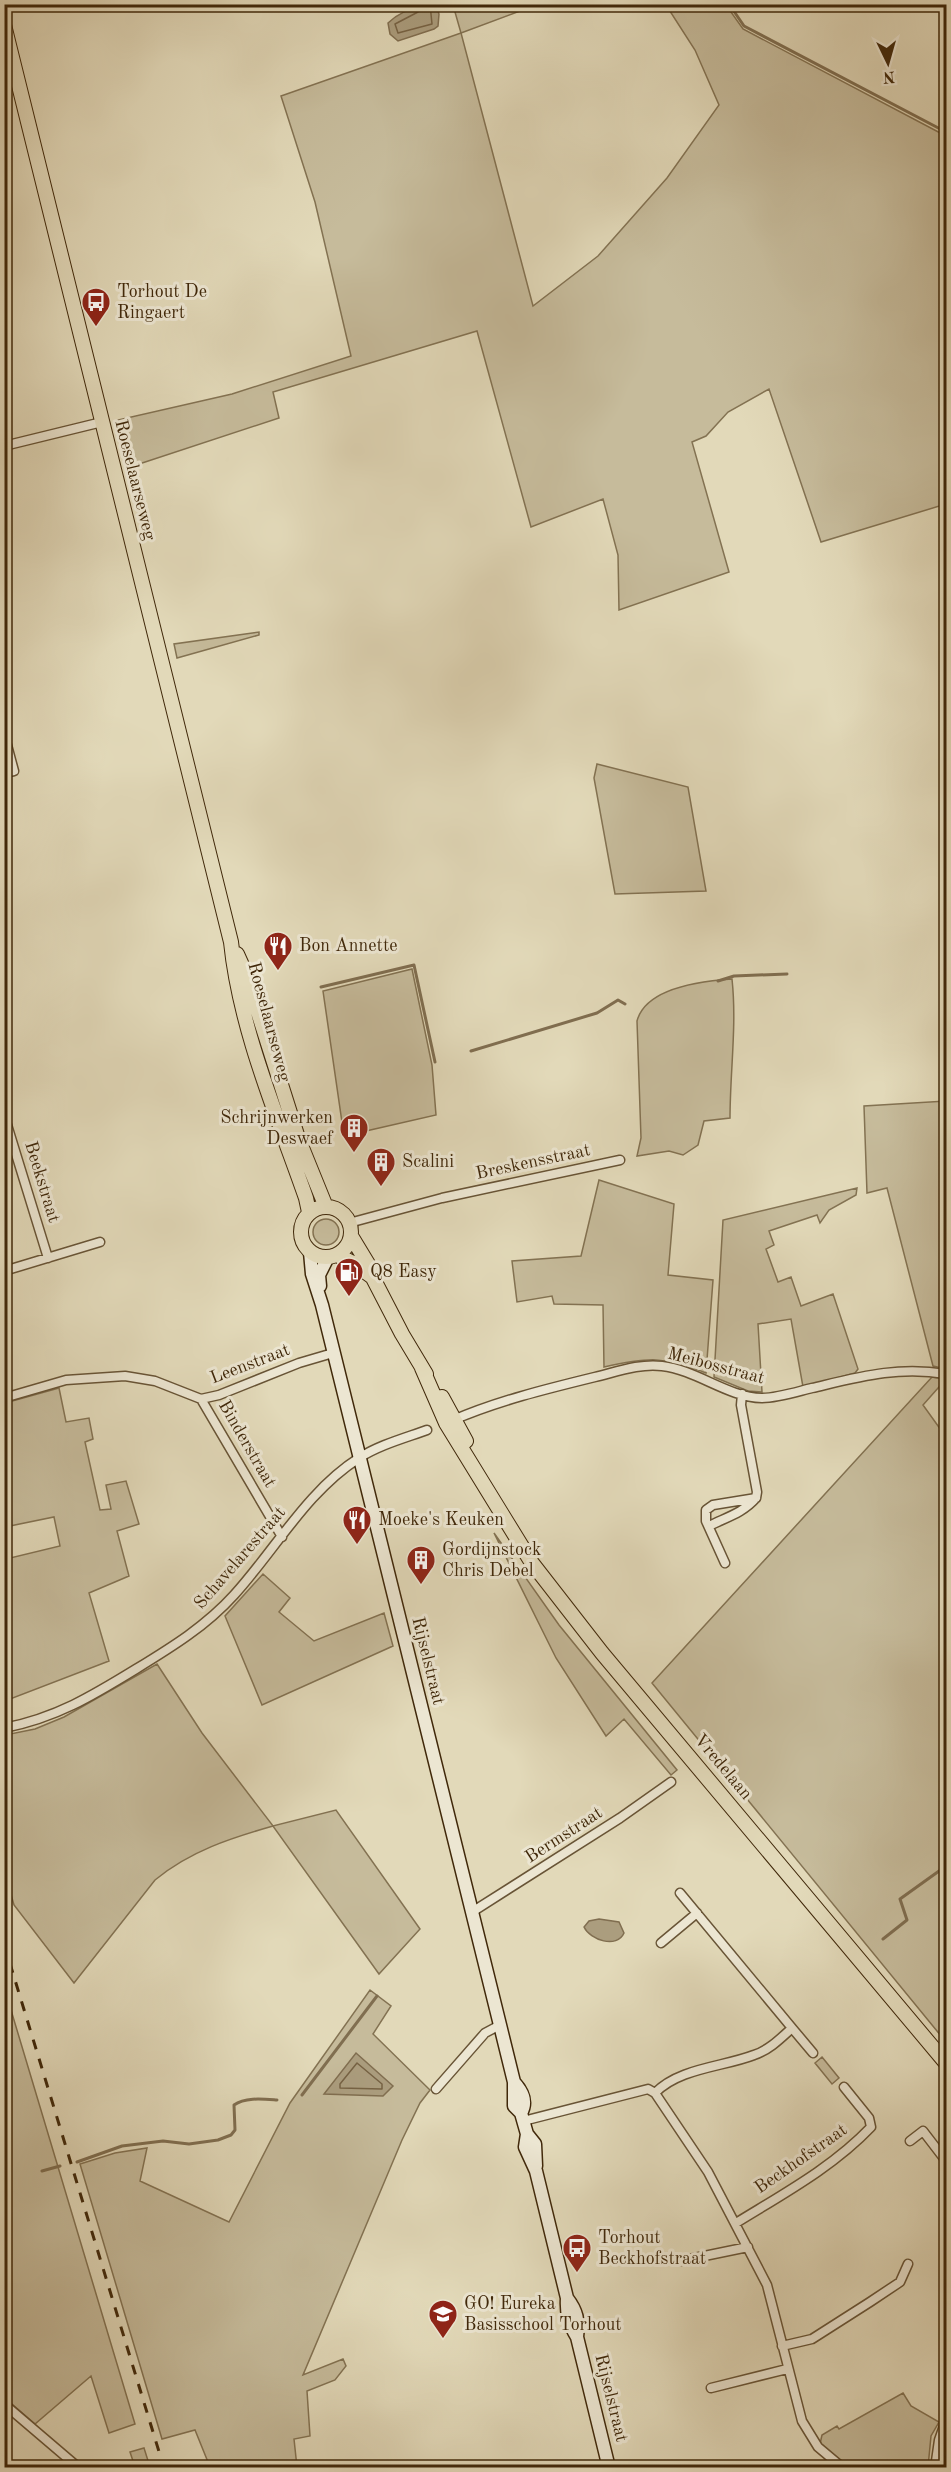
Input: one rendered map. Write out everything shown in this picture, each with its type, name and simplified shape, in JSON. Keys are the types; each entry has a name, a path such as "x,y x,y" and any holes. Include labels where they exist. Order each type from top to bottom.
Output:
{"main road":[{"name":"Roeselaarseweg","path":"4,26 231,942 235,977 259,1062 305,1193 309,1212"},
{"name":"Roeselaarseweg","path":"231,942 246,974 298,1138 326,1206"},
{"path":"326,1206 340,1211 350,1230 345,1249 332,1256 310,1252 304,1245 300,1228 309,1212 326,1206"},
{"name":"Vredelaan","path":"350,1230 371,1269 373,1278 485,1484 532,1563 602,1653 946,2063"},
{"name":"Vredelaan","path":"332,1256 354,1263 373,1278"}],"street":[{"path":"4,447 102,422"},
{"path":"4,734 14,771 4,773"},
{"name":"Beekstraat","path":"4,1115 48,1258"},
{"name":"Breskensstraat","path":"350,1230 442,1198 620,1160"},
{"path":"4,1271 100,1242"},
{"name":"Rijselstraat","path":"310,1252 312,1274 322,1305 514,2082 521,2090 525,2103 522,2117 527,2134 535,2144 536,2171 567,2298 575,2308 578,2323 577,2337 609,2468"},
{"name":"Rijselstraat","path":"322,1305 319,1275 332,1256"},
{"name":"Leenstraat","path":"4,1398 66,1380 125,1376 155,1381 201,1399 219,1395 299,1363 333,1353"},
{"name":"Meibosstraat","path":"451,1421 526,1394 635,1367 662,1366 688,1373 741,1394 762,1398 880,1372 908,1370 946,1374"},
{"path":"710,1527 748,1507 758,1492 741,1405 741,1394"},
{"name":"Binderstraat","path":"201,1399 282,1537"},
{"path":"360,1457 427,1430"},
{"name":"Schavelarestraat","path":"4,1728 29,1723 77,1705 186,1639 235,1595 319,1492 360,1457"},
{"path":"725,1563 706,1521 706,1509 713,1505 756,1498"},
{"name":"Bermstraat","path":"472,1912 611,1824 671,1782"},
{"path":"680,1893 813,2053"},
{"path":"661,1943 697,1913"},
{"path":"436,2089 485,2033 500,2025"},
{"path":"655,2093 667,2081 769,2049 792,2028"},
{"name":"Beckhofstraat","path":"736,2223 816,2173 852,2147 871,2127 869,2118 844,2087"},
{"path":"522,2117 648,2089 655,2093 708,2172 767,2285 802,2421 818,2447 843,2468"},
{"path":"910,2141 923,2131 946,2162"},
{"path":"680,2261 748,2247"},
{"path":"782,2346 812,2339 870,2302 900,2282 908,2264"},
{"path":"711,2388 787,2369"},
{"path":"4,2404 79,2468"},
{"path":"934,2468 939,2440 946,2420"}],"shaded area":[{"path":"453,5 536,5 461,33"},
{"path":"666,5 726,5 743,29 946,136 946,504 821,542 769,389 728,412 706,436 692,442 729,572 619,610 618,555 603,499 531,527 477,331 273,392 279,418 130,467 118,420 232,394 351,356 315,202 281,96 461,33 533,306 598,256 667,178 719,105 695,50"},
{"path":"259,632 259,635 177,658 174,644"},
{"path":"597,764 688,787 706,891 615,894 594,778"},
{"path":"412,969 432,1065 436,1115 344,1136 323,991"},
{"path":"732,979 734,1031 730,1118 704,1121 698,1145 683,1155 669,1151 637,1156 641,1138 637,1021 642,1010 651,1000 677,988"},
{"path":"946,1101 946,1369 933,1366 887,1188 867,1193 864,1106"},
{"path":"599,1180 674,1204 668,1275 713,1280 706,1373 678,1363 656,1360 633,1361 604,1367 603,1305 554,1304 552,1296 517,1302 512,1261 581,1256"},
{"path":"857,1188 856,1195 829,1210 820,1223 817,1215 769,1231 774,1245 766,1249 778,1282 791,1277 801,1306 833,1294 858,1369 855,1373 803,1387 791,1319 758,1324 762,1392 748,1391 714,1377 723,1220"},
{"path":"326,1219 335,1223 339,1232 335,1241 326,1245 317,1241 313,1232 317,1223"},
{"path":"932,1377 946,1379 923,1405 946,1437 946,2042 652,1683"},
{"path":"59,1388 66,1422 89,1418 93,1439 85,1442 100,1510 111,1509 106,1485 126,1481 139,1524 117,1531 129,1576 89,1593 109,1661 5,1701 5,1566 11,1564 10,1558 60,1546 54,1517 5,1527 5,1403"},
{"path":"494,1533 559,1625 677,1770 671,1775 624,1719 606,1736 556,1658"},
{"path":"263,1574 290,1598 279,1612 314,1641 384,1613 393,1646 262,1705 225,1616"},
{"path":"157,1664 202,1733 273,1826 197,1853 155,1880 74,1983 14,1905 5,1874 5,1735 35,1729 64,1717"},
{"path":"336,1810 420,1929 379,1974 273,1826"},
{"path":"5,1990 135,2424 109,2433 91,2376 35,2424 5,2398"},
{"path":"370,1990 391,2006 373,2034 430,2090 420,2103 402,2140 303,2375 343,2359 346,2366 335,2380 307,2391 310,2436 294,2439 297,2467 210,2467 195,2430 162,2439 80,2164 115,2153 147,2148 140,2181 229,2222 290,2103"},
{"path":"822,2057 839,2078 832,2084 815,2063"},
{"path":"903,2393 911,2406 939,2422 931,2436 928,2467 853,2467 845,2464 820,2444 822,2435 837,2426 839,2429"},
{"path":"144,2448 150,2467 135,2467 130,2452"}],"water":[{"path":"425,5 436,6 439,14 438,26 398,41 390,34 388,23 392,19 405,11"},
{"path":"599,1919 619,1922 624,1933 621,1938 616,1941 604,1941 587,1932 584,1927 589,1921"},
{"path":"356,2053 393,2086 383,2096 324,2094"}],"waterway":[{"path":"729,4 744,26 946,132"},
{"path":"321,987 414,965 435,1062"},
{"path":"718,981 734,976 787,974"},
{"path":"471,1051 597,1013 618,1000 625,1004"},
{"path":"883,1939 907,1920 900,1899 946,1866"},
{"path":"302,2095 377,1996"},
{"path":"77,2162 122,2146 163,2141 189,2144 218,2140 231,2135 235,2130 234,2105 238,2102 260,2099 277,2100"},
{"path":"42,2171 60,2166"}],"railway":[{"path":"4,1944 164,2468"}],"place":[{"name":"Torhout De Ringaert","path":"96,328"},
{"name":"Bon Annette","path":"278,972"},
{"name":"Schrijnwerken Deswaef","path":"354,1154"},
{"name":"Scalini","path":"381,1188"},
{"name":"Q8 Easy","path":"349,1298"},
{"name":"Moeke's Keuken","path":"357,1546"},
{"name":"Gordijnstock Chris Debel","path":"421,1586"},
{"name":"Torhout Beckhofstraat","path":"577,2274"},
{"name":"GO! Eureka Basisschool Torhout","path":"443,2340"}]}
